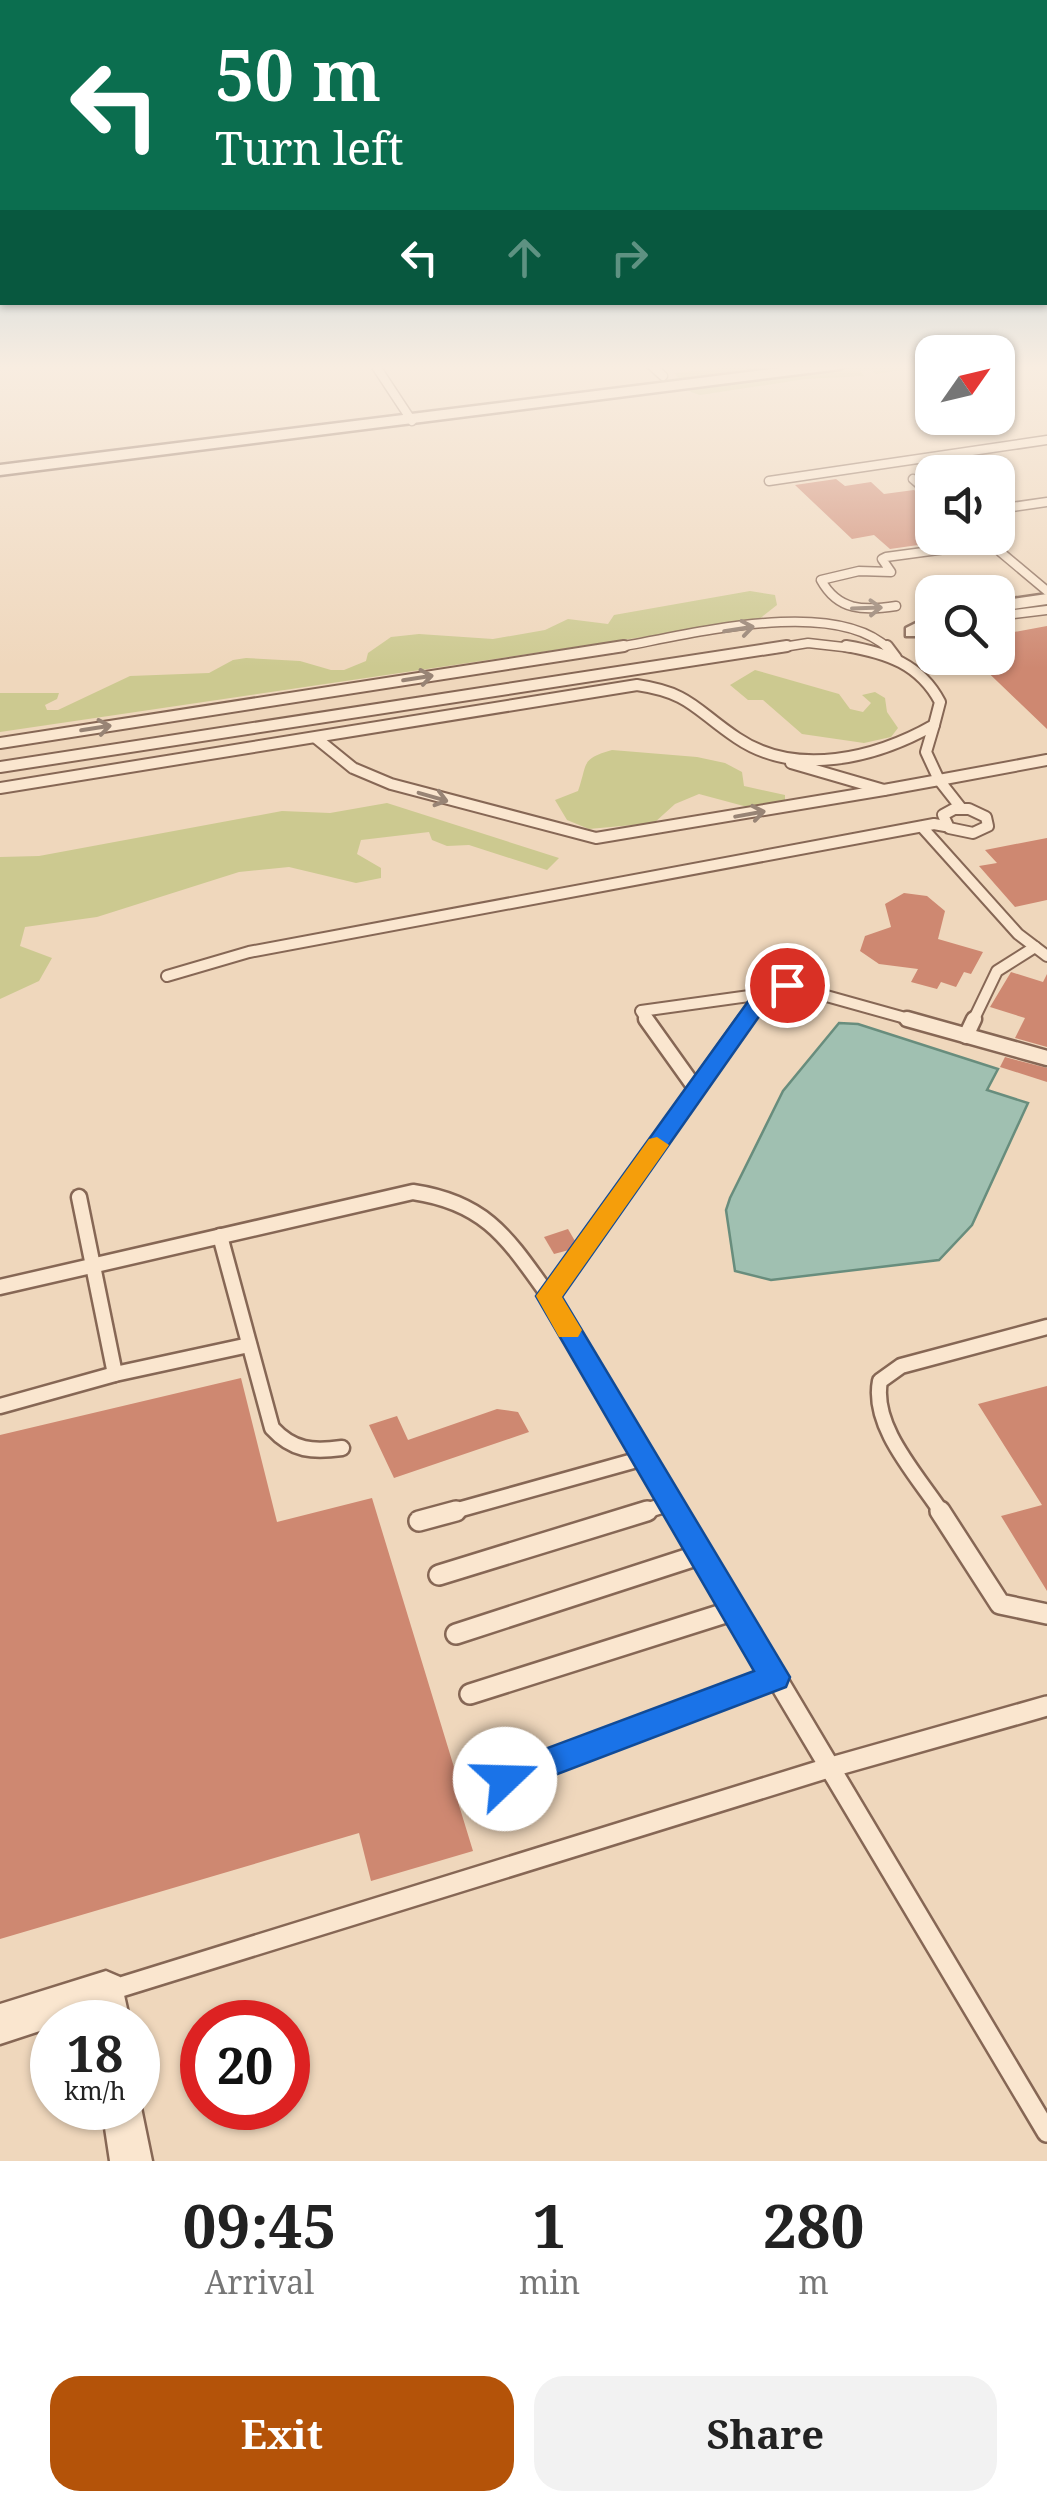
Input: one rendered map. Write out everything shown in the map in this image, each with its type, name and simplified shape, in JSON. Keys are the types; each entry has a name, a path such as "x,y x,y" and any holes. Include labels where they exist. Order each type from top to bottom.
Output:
{"street":[{"path":"0,470 33,466"},
{"path":"1015,601 1047,593"},
{"path":"0,2024 30,2019"},
{"path":"126,2130 131,2161"}],"lane":[{"path":"769,481 872,466"},
{"path":"1015,506 1047,502"},
{"path":"896,606 854,610 840,604 822,584 827,577 859,570 888,573 890,570 882,559 915,553"},
{"path":"1004,555 1047,593"},
{"path":"1031,578 1047,576"},
{"path":"1015,614 1047,610"},
{"path":"0,743 799,619 862,630 886,646 896,659"},
{"path":"0,767 782,645 845,646 896,659 926,678 937,694 940,710 926,752 939,780 961,808 981,814 988,826 973,833 945,826 922,826 249,952 167,976"},
{"path":"0,788 637,685 685,695 735,737 762,752 884,790"},
{"path":"762,752 819,760 852,756 894,746 934,725"},
{"path":"316,738 353,768 391,784 596,838 1047,760"},
{"path":"945,826 943,815 961,808"},
{"path":"922,826 1018,934 1047,956"},
{"path":"966,1036 998,972 1035,947"},
{"path":"697,1090 640,1011 764,994 787,985 1047,1058"},
{"path":"549,1296 764,994"},
{"path":"0,1287 412,1192 445,1195 468,1204 496,1223 549,1296 1047,2132"},
{"path":"79,1196 115,1374"},
{"path":"220,1236 272,1428 284,1444 300,1453 342,1448"},
{"path":"1047,1327 901,1366 880,1381 876,1396 884,1422 1000,1604 1047,1614"},
{"path":"0,1406 115,1374 249,1345"},
{"path":"419,1521 644,1458"},
{"path":"439,1576 671,1502"},
{"path":"456,1634 702,1554"},
{"path":"470,1694 735,1610"},
{"path":"505,1779 775,1677"},
{"path":"129,2000 828,1768 1047,1706"}],"shaded area":[{"path":"750,591 775,595 777,605 758,620 0,732 0,693 59,693 57,699 45,705 47,710 58,710 130,676 209,673 233,660 246,658 300,661 344,670 366,661 368,653 391,637 419,634 493,639 545,630 568,619 608,624 614,615"},
{"path":"755,670 839,694 850,709 863,712 871,703 862,695 875,692 885,698 887,712 898,728 891,737 864,743 802,734 763,700 748,700 730,685"},
{"path":"612,750 725,763 742,772 744,786 785,795 785,803 755,809 699,794 675,804 654,823 589,829 567,820 555,800 578,791 590,760"},
{"path":"387,803 559,858 547,870 469,845 447,846 432,840 429,832 361,840 357,854 381,868 381,878 356,883 289,867 239,872 97,917 25,927 20,946 52,958 39,981 0,999 0,857 39,856 282,811 330,813"},
{"path":"839,1023 858,1024 998,1069 987,1090 1028,1103 972,1225 939,1260 771,1280 735,1271 726,1210 730,1198 783,1091"}],"building":[{"path":"836,479 845,486 871,482 884,494 914,490 915,545 890,549 874,535 852,539 795,485"},
{"path":"1047,626 1047,729 991,675 1015,675 1015,632"},
{"path":"1047,838 1047,900 1015,907 979,866 997,863 985,850"},
{"path":"904,893 927,896 945,911 938,939 983,952 971,974 964,972 956,987 941,982 937,989 911,982 918,969 879,964 860,951 865,936 891,927 885,904"},
{"path":"1011,972 1043,982 1047,974 1047,1047 1015,1038 1025,1018 990,1007"},
{"path":"1005,1057 1047,1068 1047,1082 1000,1067"},
{"path":"568,1229 575,1241 569,1250 554,1254 544,1237"},
{"path":"241,1378 277,1522 372,1498 464,1800 458,1802 473,1851 371,1881 359,1833 0,1939 0,1435"},
{"path":"1047,1386 1047,1591 1001,1516 1042,1505 978,1404"},
{"path":"497,1409 518,1412 529,1432 394,1478 369,1425 397,1416 408,1440"}],"slow traffic":[{"path":"569,1330 549,1296 657,1145"}],"route":[{"path":"505,1779 775,1677 549,1296 764,994 787,985"}]}
